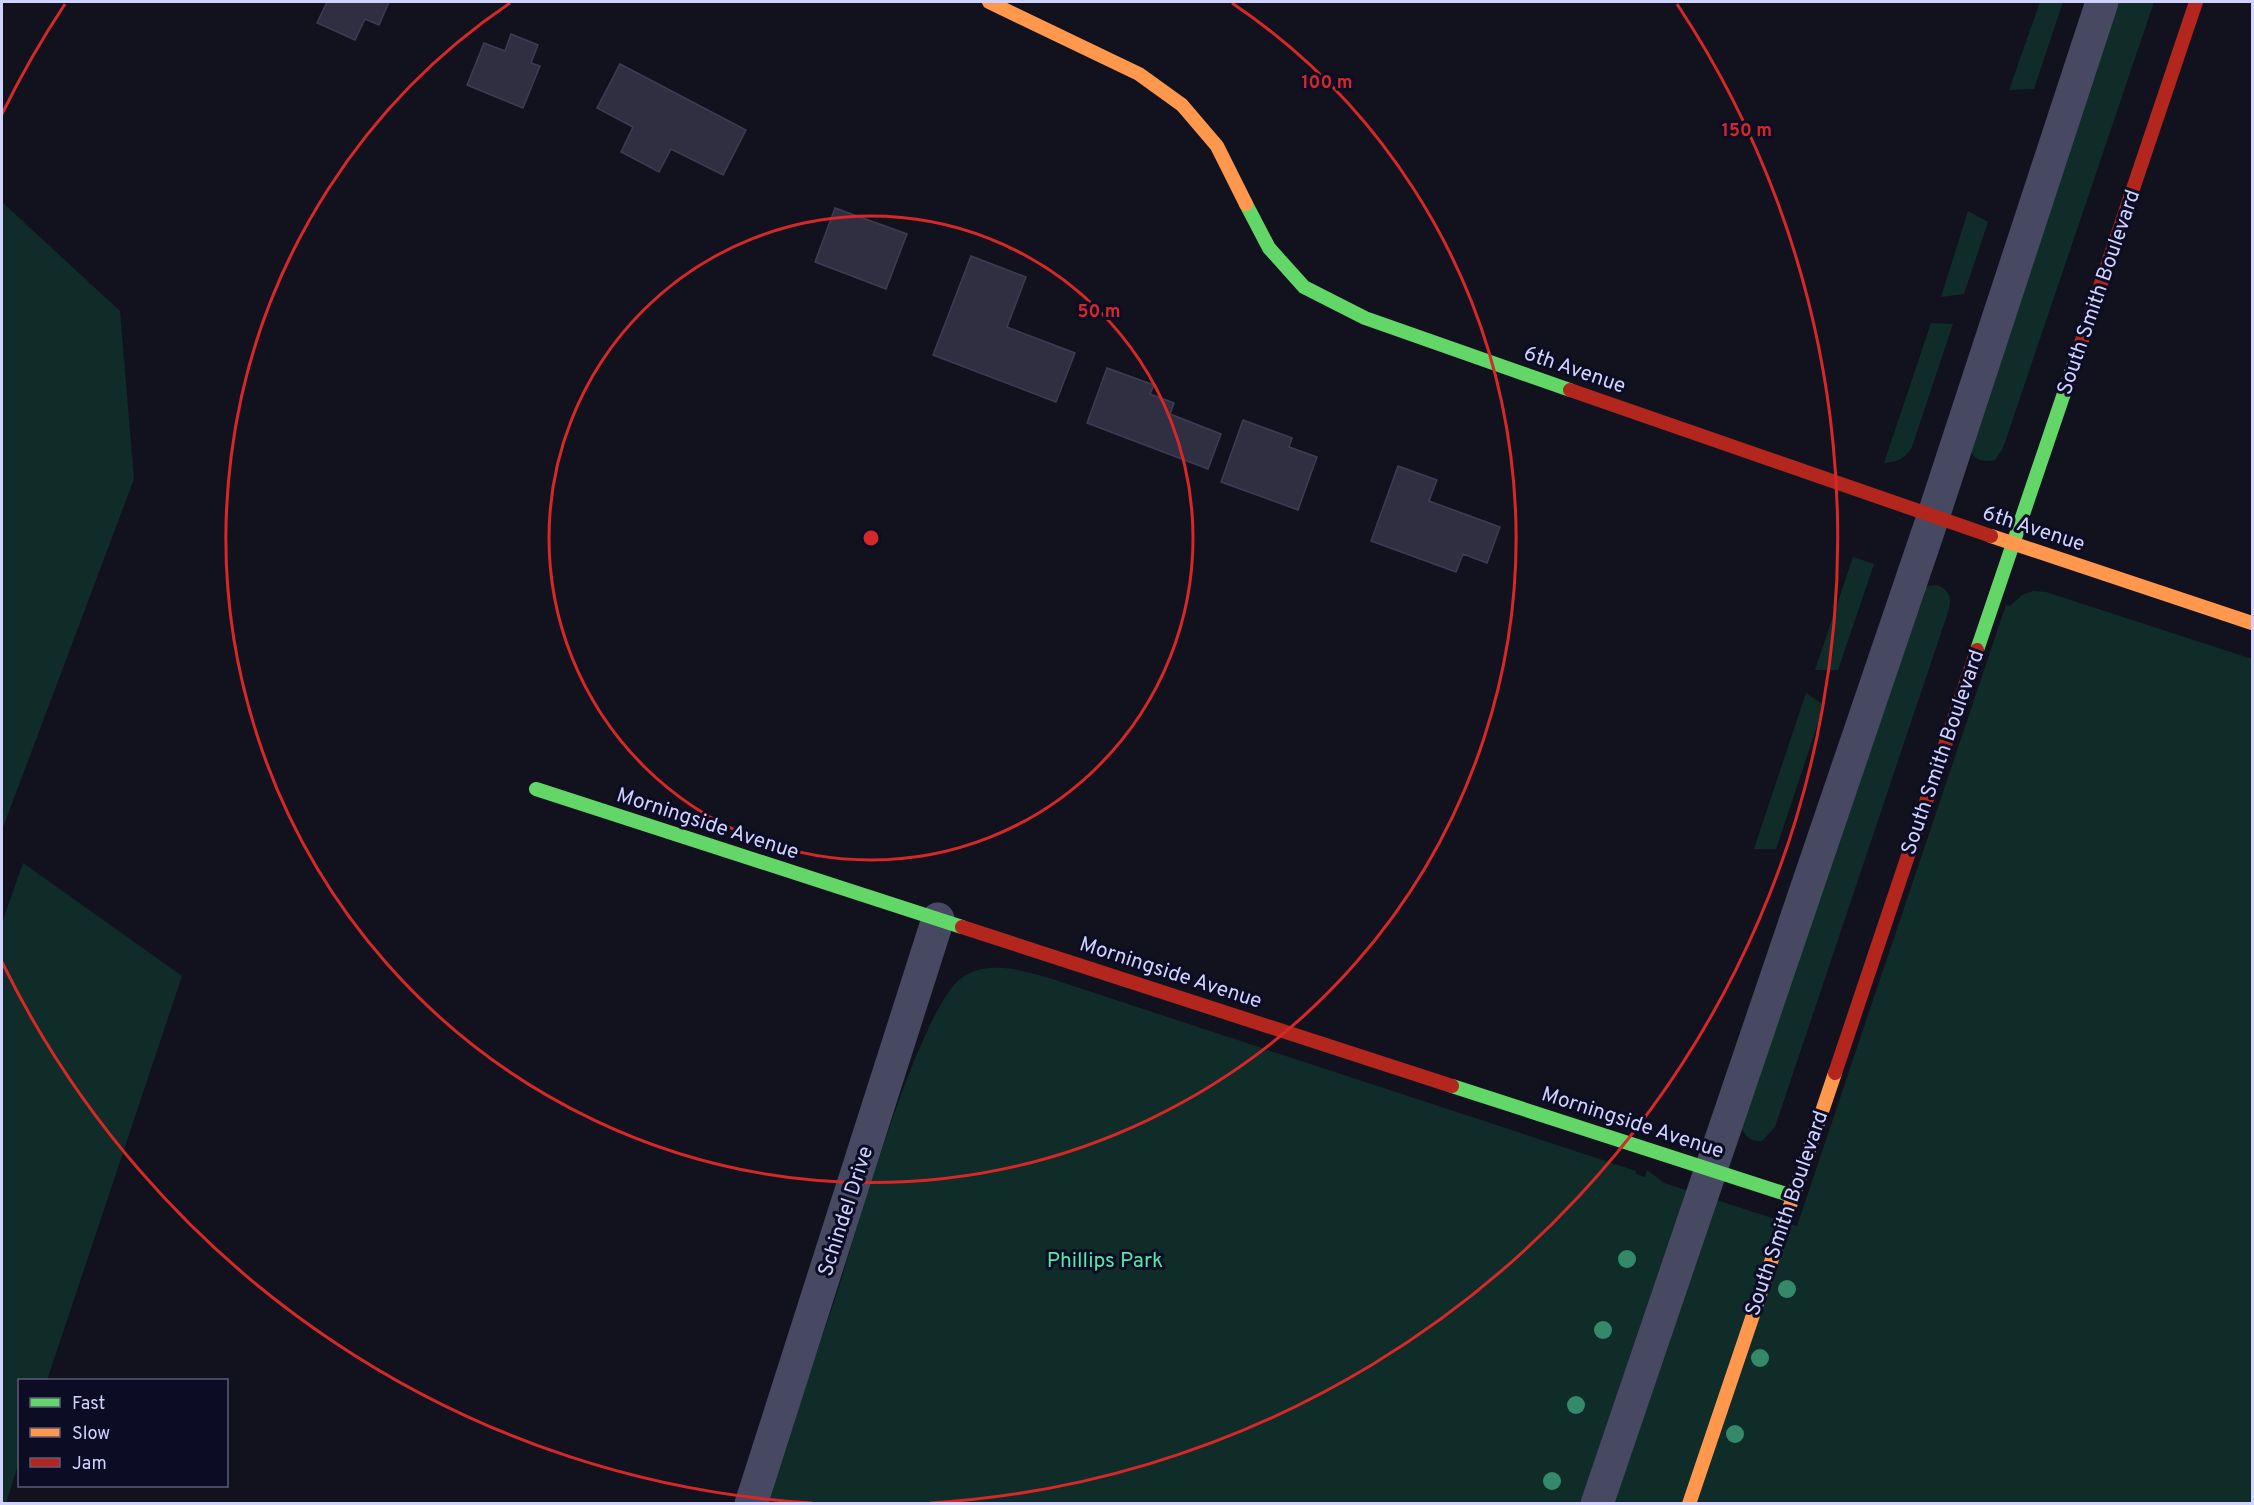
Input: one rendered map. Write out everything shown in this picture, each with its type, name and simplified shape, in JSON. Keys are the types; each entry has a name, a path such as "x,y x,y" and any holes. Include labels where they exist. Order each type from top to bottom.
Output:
{"street":[{"name":"6th Avenue","path":"989,2 1139,74 1182,105 1217,146 1269,248 1304,287 1365,318 1933,517 2253,623"},
{"path":"1597,1503 1933,517 2102,2"},
{"name":"South Smith Boulevard","path":"1689,1503 2196,2"},
{"name":"Morningside Avenue","path":"536,789 1792,1196"},
{"name":"Schindel Drive","path":"751,1503 938,919"}],"green space":[{"path":"2040,2 2063,2 2034,89 2009,90"},
{"path":"2119,2 2154,2 2003,448 1995,460 1981,460 1974,456 1969,444"},
{"path":"2,202 120,311 134,479 2,830"},
{"path":"1968,211 1988,222 1964,294 1941,297"},
{"path":"1931,323 1953,324 1912,447 1900,459 1884,463"},
{"path":"1853,557 1874,564 1838,670 1815,670"},
{"path":"1937,585 1948,593 1950,603 1948,612 1775,1127 1762,1141 1750,1139 1743,1131 1740,1122 1923,589"},
{"name":"Phillips Park","path":"2033,591 2046,592 2252,659 2252,1503 765,1504 908,1076 946,996 964,976 974,971 1008,968 1052,979 1636,1171 1636,1174 1645,1177 1647,1170 1664,1183 1797,1226 2006,605 2010,606 2022,595"},
{"path":"1806,693 1824,705 1776,849 1754,849"},
{"path":"23,863 182,976 47,1379 18,1379 18,1465 6,1503 2,1504 2,923"}],"building":[{"path":"327,2 389,2 379,25 365,19 355,40 317,23"},
{"path":"511,34 538,45 531,63 540,66 523,108 467,85 484,43 505,51"},
{"path":"620,64 746,130 723,175 671,149 659,172 621,152 633,127 597,108"},
{"path":"835,208 907,234 886,289 815,262"},
{"path":"971,256 1026,277 1007,327 1075,353 1056,402 933,355"},
{"path":"1107,368 1154,385 1150,394 1174,403 1170,414 1221,434 1208,469 1087,423"},
{"path":"1243,420 1292,438 1289,447 1317,457 1298,510 1221,482"},
{"path":"1398,466 1437,480 1429,501 1500,527 1487,563 1463,554 1456,572 1371,541"}],"traffic: fast":[{"path":"1246,204 1269,248 1304,287 1365,318 1570,390"},
{"path":"1977,650 2078,352"},
{"path":"536,789 962,927"},
{"path":"1452,1086 1792,1196"}],"traffic: slow":[{"path":"989,2 1139,74 1182,105 1217,146 1246,204"},
{"path":"1991,536 2252,623"},
{"path":"1689,1504 1835,1073"}],"traffic: jam":[{"path":"2078,352 2196,2"},
{"path":"1570,390 1991,536"},
{"path":"1835,1073 1977,650"},
{"path":"962,927 1452,1086"}]}
